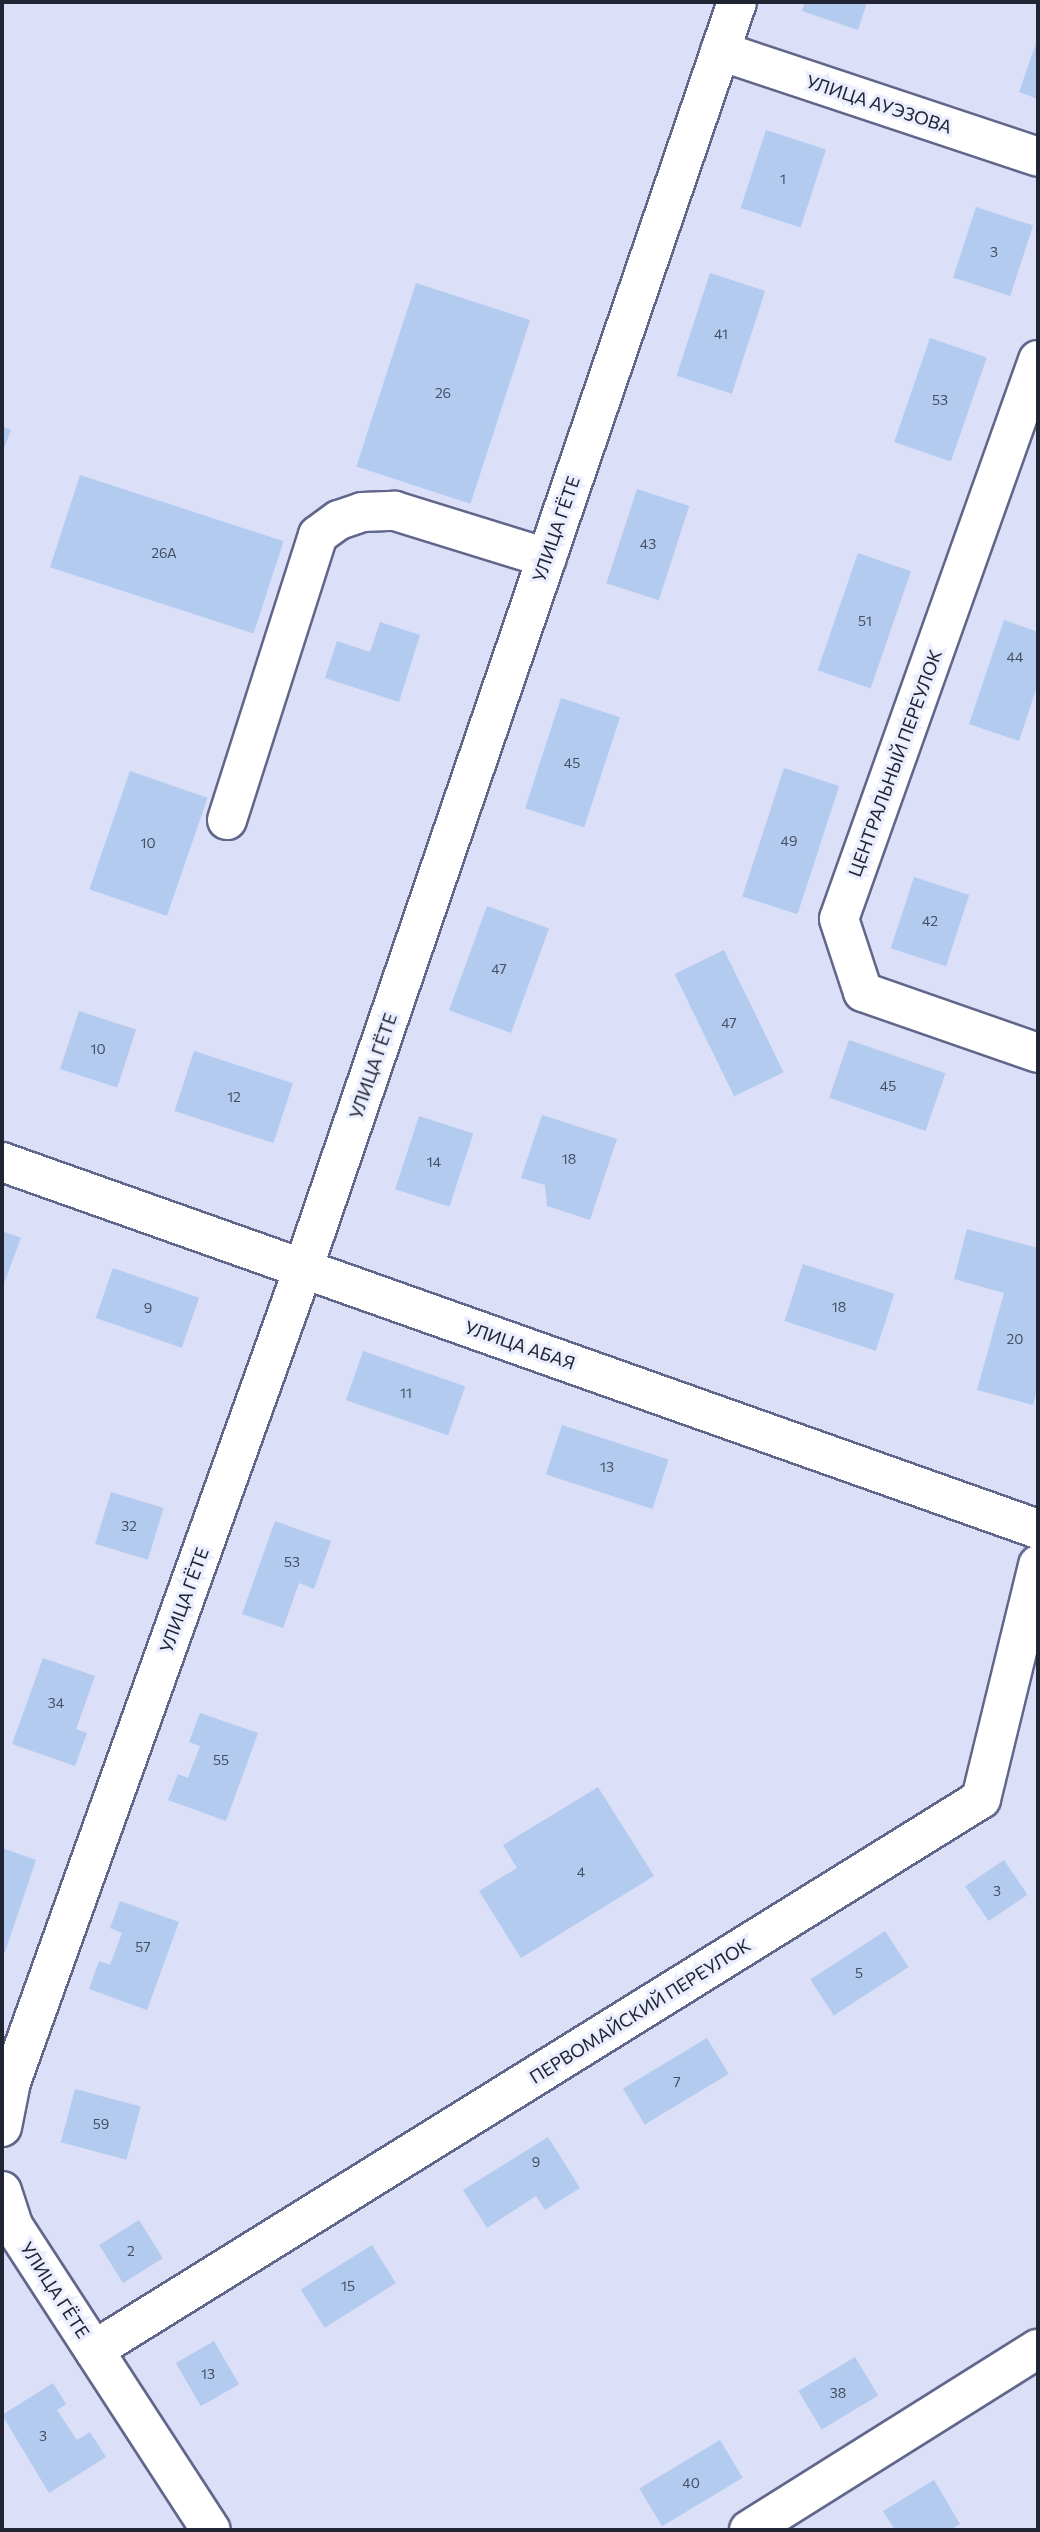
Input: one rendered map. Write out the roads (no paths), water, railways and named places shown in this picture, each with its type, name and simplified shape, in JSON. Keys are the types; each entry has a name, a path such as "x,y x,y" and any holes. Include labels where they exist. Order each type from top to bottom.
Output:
{"street":[{"name":"УЛИЦА ГЁТЕ","path":"2,2127 11,2082 303,1269 737,2"},
{"name":"УЛИЦА АУЭЗОВА","path":"720,51 1038,157"},
{"name":"ЦЕНТРАЛЬНЫЙ ПЕРЕУЛОК","path":"1038,360 839,919 863,992 1038,1053"},
{"path":"227,820 318,536 339,520 362,512 395,511 547,558"},
{"name":"УЛИЦА АБАЯ","path":"2,1162 1038,1528"},
{"name":"ПЕРВОМАЙСКИЙ ПЕРЕУЛОК","path":"94,2350 981,1799 1038,1565"},
{"name":"УЛИЦА ГЁТЕ","path":"2,2191 14,2227 211,2530"},
{"path":"749,2530 1038,2349"}]}
